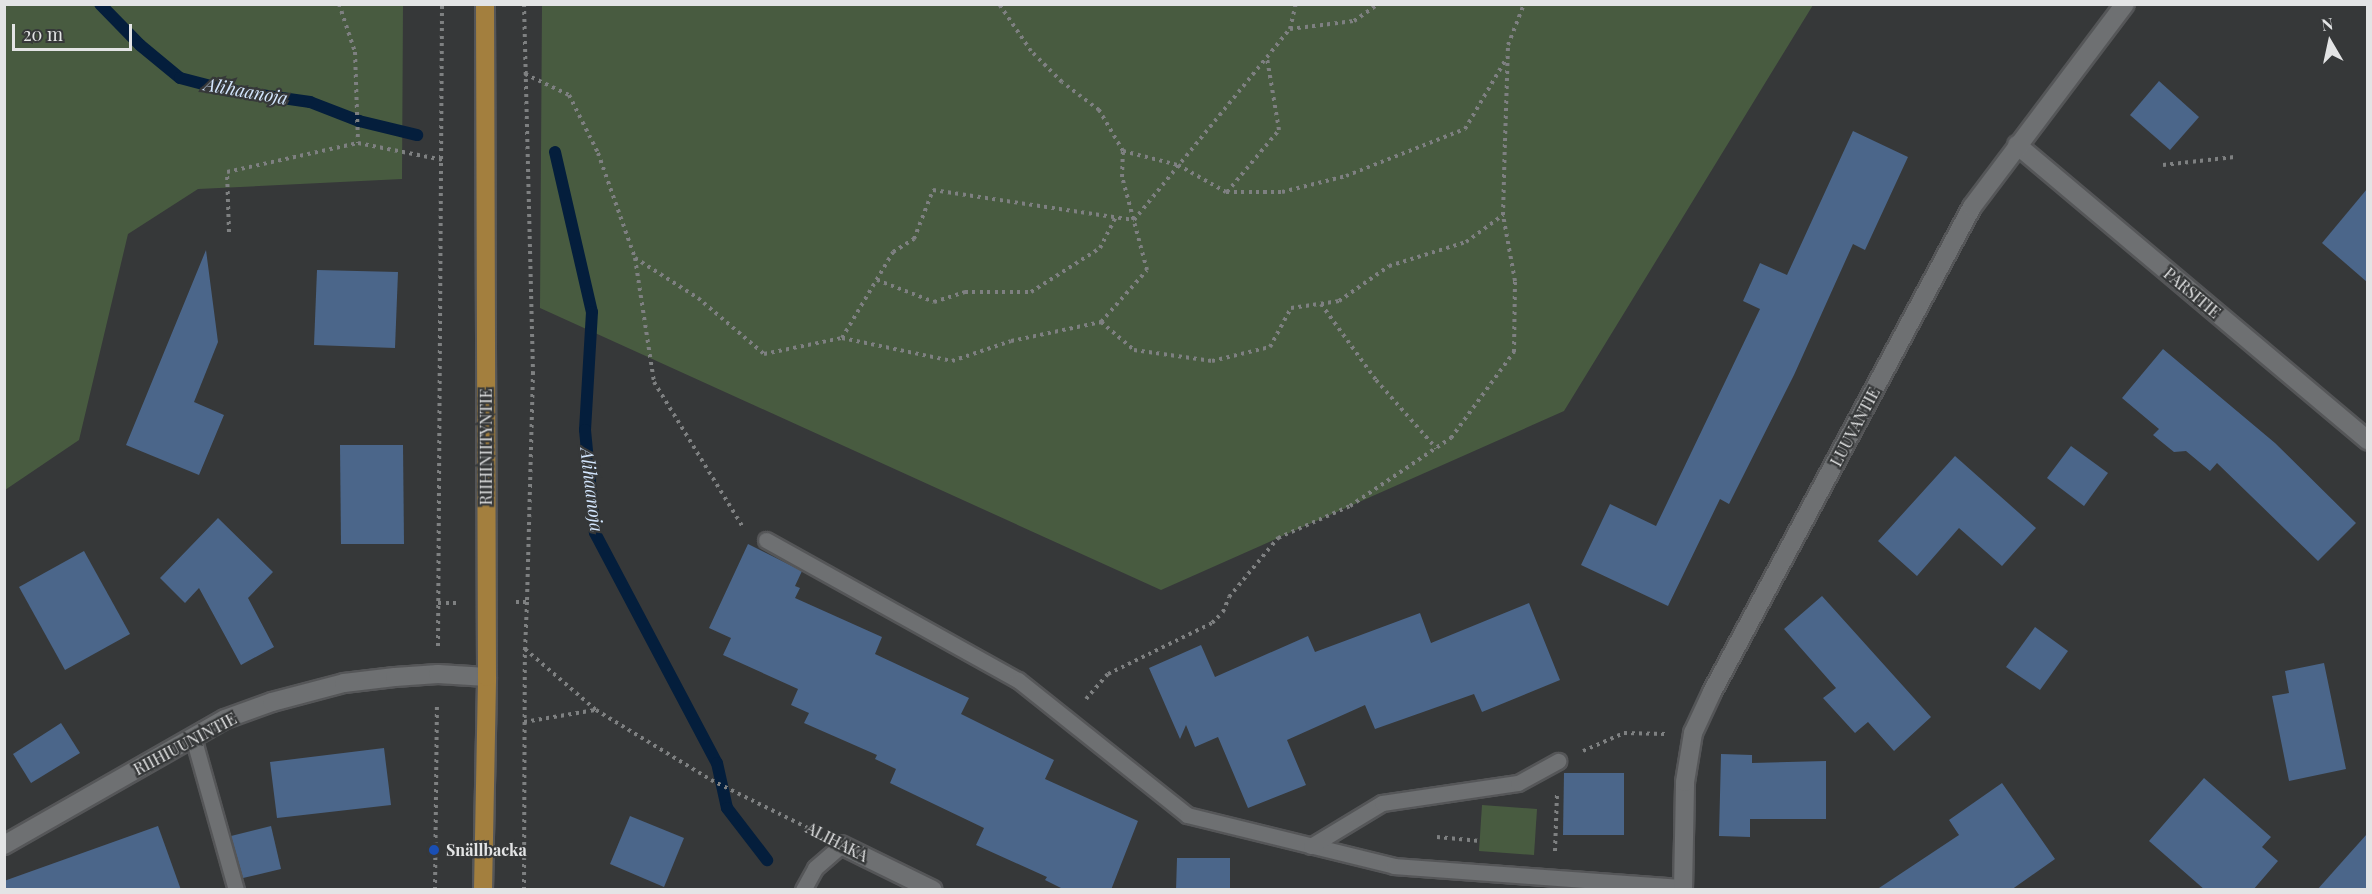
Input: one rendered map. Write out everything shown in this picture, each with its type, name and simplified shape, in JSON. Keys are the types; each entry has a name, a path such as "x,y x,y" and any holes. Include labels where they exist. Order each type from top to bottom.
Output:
{"main road":[{"name":"RIIHINIITYNTIE","path":"483,890 487,677 485,4"}],"street":[{"name":"LUUVANTIE","path":"1683,888 1685,782 1693,733 1972,207 2125,4"},
{"name":"PARSITIE","path":"2017,145 2367,441"},
{"name":"RIIHIUUNINTIE","path":"4,845 225,719 263,705 344,683 438,674 487,677"},
{"name":"ALIHAKA","path":"841,845 933,890"}],"lane":[{"path":"766,540 1018,680 1187,815 1394,866 1683,888"},
{"path":"194,737 236,890"},
{"path":"1311,846 1382,803 1518,783 1558,762"},
{"path":"803,890 815,868 841,845"}],"path":[{"path":"339,4 355,52 358,143"},
{"path":"435,890 442,4"},
{"path":"524,4 533,372 527,602"},
{"path":"635,258 698,298 764,354 842,338 952,361 1011,341 1101,321 1147,270 1122,177 1123,151 1098,110 1062,82 1031,51 999,4"},
{"path":"1134,220 1290,29 1296,4"},
{"path":"1123,151 1178,165 1226,192 1282,192 1346,176 1465,129 1508,57 1524,4"},
{"path":"1290,29 1354,21 1378,5"},
{"path":"1226,192 1279,130 1267,57"},
{"path":"1068,720 1108,674 1212,623 1223,612 1229,597 1278,538 1350,506 1451,438 1514,352 1515,281 1503,215 1508,57"},
{"path":"525,74 569,95 598,153 635,258 654,382 738,524"},
{"path":"230,232 227,172 358,143 442,159"},
{"path":"2163,165 2235,157"},
{"path":"842,338 893,252 914,238 933,190 1134,220"},
{"path":"1101,321 1134,350 1212,361 1270,347 1290,308 1339,301 1389,266 1466,242 1503,215"},
{"path":"877,280 934,302 965,292 1031,292 1100,248 1116,217"},
{"path":"1321,304 1376,380 1436,448"},
{"path":"525,649 525,890"},
{"name":"ALIHAKA","path":"537,659 596,710 711,780 742,793 841,845"},
{"path":"524,722 596,710"},
{"path":"1555,879 1558,762 1623,733 1668,734"},
{"path":"1437,837 1480,841"}],"green space":[{"path":"5,4 403,5 402,179 198,189 128,234 79,440 5,490"},
{"path":"542,4 1813,5 1564,411 1161,590 540,308"},
{"path":"1482,805 1537,809 1534,855 1479,851"}],"building":[{"path":"2159,81 2199,117 2170,150 2130,115"},
{"path":"1853,131 1908,157 1865,250 1853,244 1794,375 1729,504 1720,499 1668,606 1581,565 1610,504 1656,526 1760,309 1743,301 1760,263 1787,275"},
{"path":"2367,189 2367,282 2322,243"},
{"path":"206,250 218,342 194,402 224,415 199,475 126,445"},
{"path":"317,270 398,272 395,348 314,345"},
{"path":"2163,349 2275,443 2356,523 2318,561 2217,463 2210,471 2186,451 2174,452 2153,435 2159,429 2122,398"},
{"path":"340,445 403,445 404,544 341,544"},
{"path":"2071,446 2108,473 2084,506 2047,478"},
{"path":"1955,456 2036,528 2002,566 1959,528 1917,576 1878,541"},
{"path":"218,518 273,572 248,598 274,647 241,665 199,588 185,603 160,578"},
{"path":"748,544 802,571 795,586 800,588 795,598 882,637 875,654 969,698 961,714 1054,760 1045,779 1138,821 1111,890 1065,890 1045,880 1047,877 976,845 984,828 890,783 896,769 875,759 877,755 804,723 809,713 791,705 798,689 723,655 731,638 709,628"},
{"path":"84,551 130,634 65,670 19,587"},
{"path":"1822,596 1931,717 1894,751 1868,722 1855,733 1823,698 1836,688 1784,629"},
{"path":"1529,603 1560,680 1482,712 1474,694 1375,729 1365,705 1287,740 1306,785 1248,808 1218,737 1195,747 1186,725 1180,739 1149,668 1201,645 1215,677 1308,636 1315,652 1420,613 1431,643"},
{"path":"2035,627 2068,651 2040,690 2006,667"},
{"path":"2324,663 2346,769 2289,781 2272,696 2289,693 2285,671"},
{"path":"61,723 80,753 31,783 13,754"},
{"path":"384,748 391,805 277,818 270,762"},
{"path":"1721,754 1752,755 1752,763 1826,761 1826,819 1750,819 1750,837 1719,836"},
{"path":"1564,773 1624,773 1624,835 1563,835"},
{"path":"2204,778 2271,837 2262,847 2278,861 2253,890 2205,890 2149,841"},
{"path":"2002,783 2055,859 2011,890 1876,890 1959,835 1949,820"},
{"path":"630,816 684,838 664,887 610,864"},
{"path":"158,826 181,890 4,890 4,881"},
{"path":"271,826 281,869 243,878 231,836"},
{"path":"2367,834 2367,890 2317,890 2341,863"},
{"path":"1177,858 1230,858 1230,890 1176,890"}],"waterway":[{"name":"Alihaanoja","path":"100,4 140,45 180,78 226,90 310,102 359,121 417,135"},
{"name":"Alihaanoja","path":"555,152 592,312 585,430 595,533 717,763 727,808 767,860"}],"place":[{"name":"Snällbacka","path":"434,850"}]}
